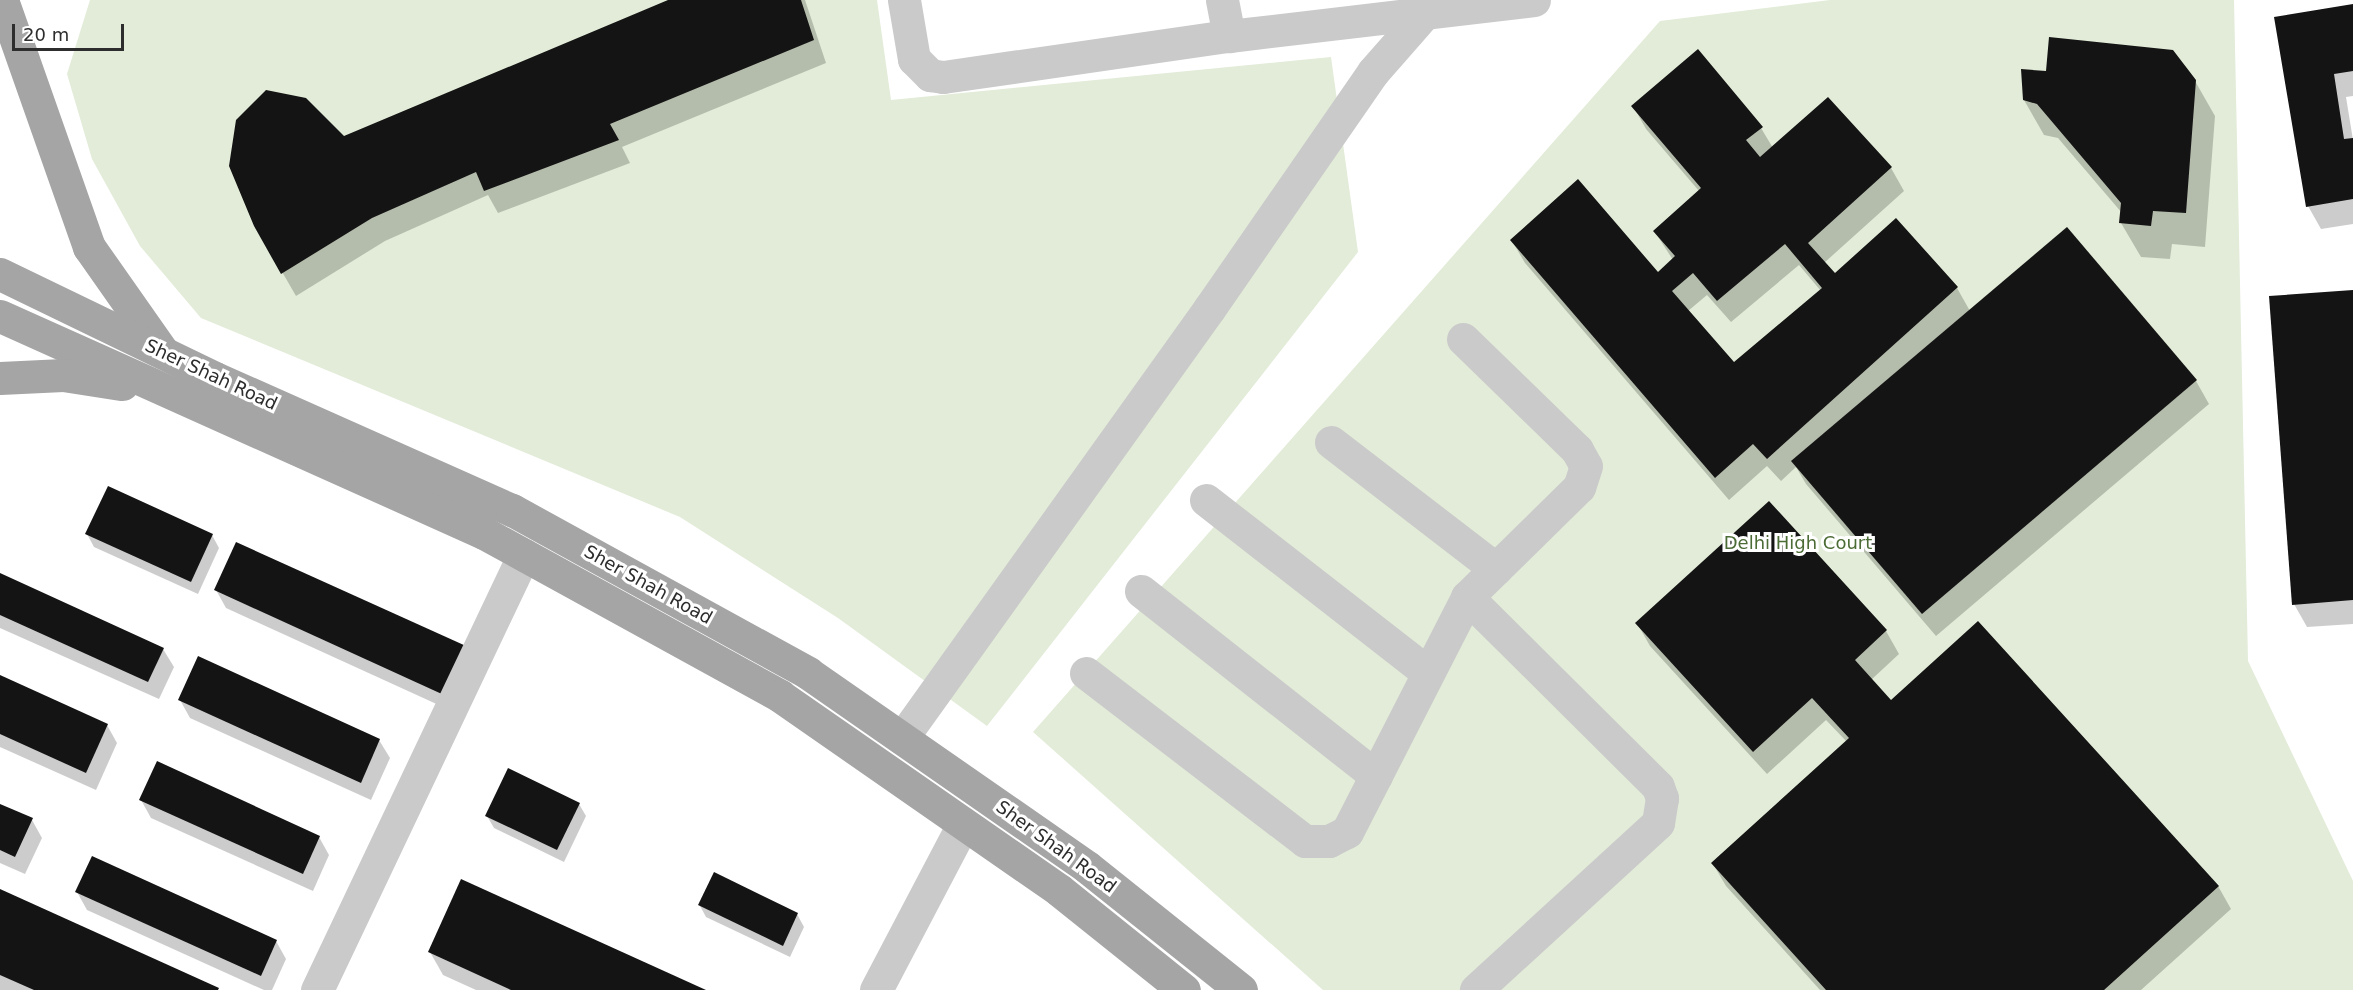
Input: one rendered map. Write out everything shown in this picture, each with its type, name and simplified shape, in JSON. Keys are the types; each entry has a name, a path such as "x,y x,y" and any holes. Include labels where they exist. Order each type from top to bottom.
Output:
{"main road":[{"path":"1,2 89,247 163,353"},
{"name":"Sher Shah Road","path":"0,274 163,353 512,510 808,673 1087,867 1241,990"},
{"name":"Sher Shah Road","path":"0,316 187,402 484,533 780,696 1059,890 1184,990"},
{"path":"0,378 63,375 126,385 187,402"}],"street":[{"path":"904,0 914,59 930,75 943,77 1424,7 1534,0"},
{"path":"1222,0 1229,36"},
{"path":"902,738 1209,309 1373,72 1424,7"},
{"path":"1086,673 1305,841 1329,841 1347,832 1467,597 1579,487 1586,466 1577,450 1463,339"},
{"path":"1331,442 1496,569"},
{"path":"1206,500 1428,673"},
{"path":"317,990 524,555"},
{"path":"1141,591 1376,776"},
{"path":"1467,597 1658,787 1662,798 1658,823 1476,990"},
{"path":"876,990 963,824"}],"green space":[{"path":"90,0 877,0 891,100 1331,57 1358,252 987,726 838,618 680,517 201,318 140,246 92,159 67,74"},
{"name":"Delhi High Court","path":"1830,0 2234,0 2248,661 2353,881 2353,990 1323,990 1033,732 1660,21"}],"building":[{"path":"668,0 801,0 814,40 610,124 619,140 484,191 476,172 372,218 281,274 254,226 229,166 236,120 266,90 306,98 344,136"},
{"path":"2353,4 2353,71 2334,74 2344,139 2353,138 2353,199 2306,207 2274,17"},
{"path":"2049,37 2173,50 2196,80 2186,213 2153,211 2151,226 2119,223 2121,203 2037,104 2023,100 2021,69 2046,71"},
{"path":"1698,49 1763,127 1746,140 1760,157 1828,97 1892,167 1808,243 1835,273 1896,218 1958,287 1767,459 1753,444 1715,478 1510,240 1578,179 1658,272 1675,256 1653,231 1701,188 1631,106","holes":["1785,244 1822,288 1734,362 1672,291 1693,273 1717,301"]},
{"path":"2067,227 2197,380 1922,614 1791,461"},
{"path":"2353,290 2353,600 2292,605 2269,296"},
{"path":"108,486 213,534 191,582 85,534"},
{"path":"1769,501 1887,630 1855,660 1891,700 1978,621 2219,886 2104,990 1826,990 1711,863 1849,738 1812,698 1753,752 1635,623"},
{"path":"236,542 466,646 444,695 214,590"},
{"path":"0,573 164,648 148,682 0,615"},
{"path":"198,656 380,739 361,783 178,700"},
{"path":"0,675 108,724 86,773 0,734"},
{"path":"157,761 320,836 303,874 139,800"},
{"path":"508,768 580,803 557,850 485,816"},
{"path":"0,804 33,818 15,857 0,850"},
{"path":"92,856 277,940 261,976 75,892"},
{"path":"714,872 798,913 783,946 698,905"},
{"path":"461,879 706,990 511,990 428,952"},
{"path":"0,889 219,988 218,990 34,990 0,975"}]}
